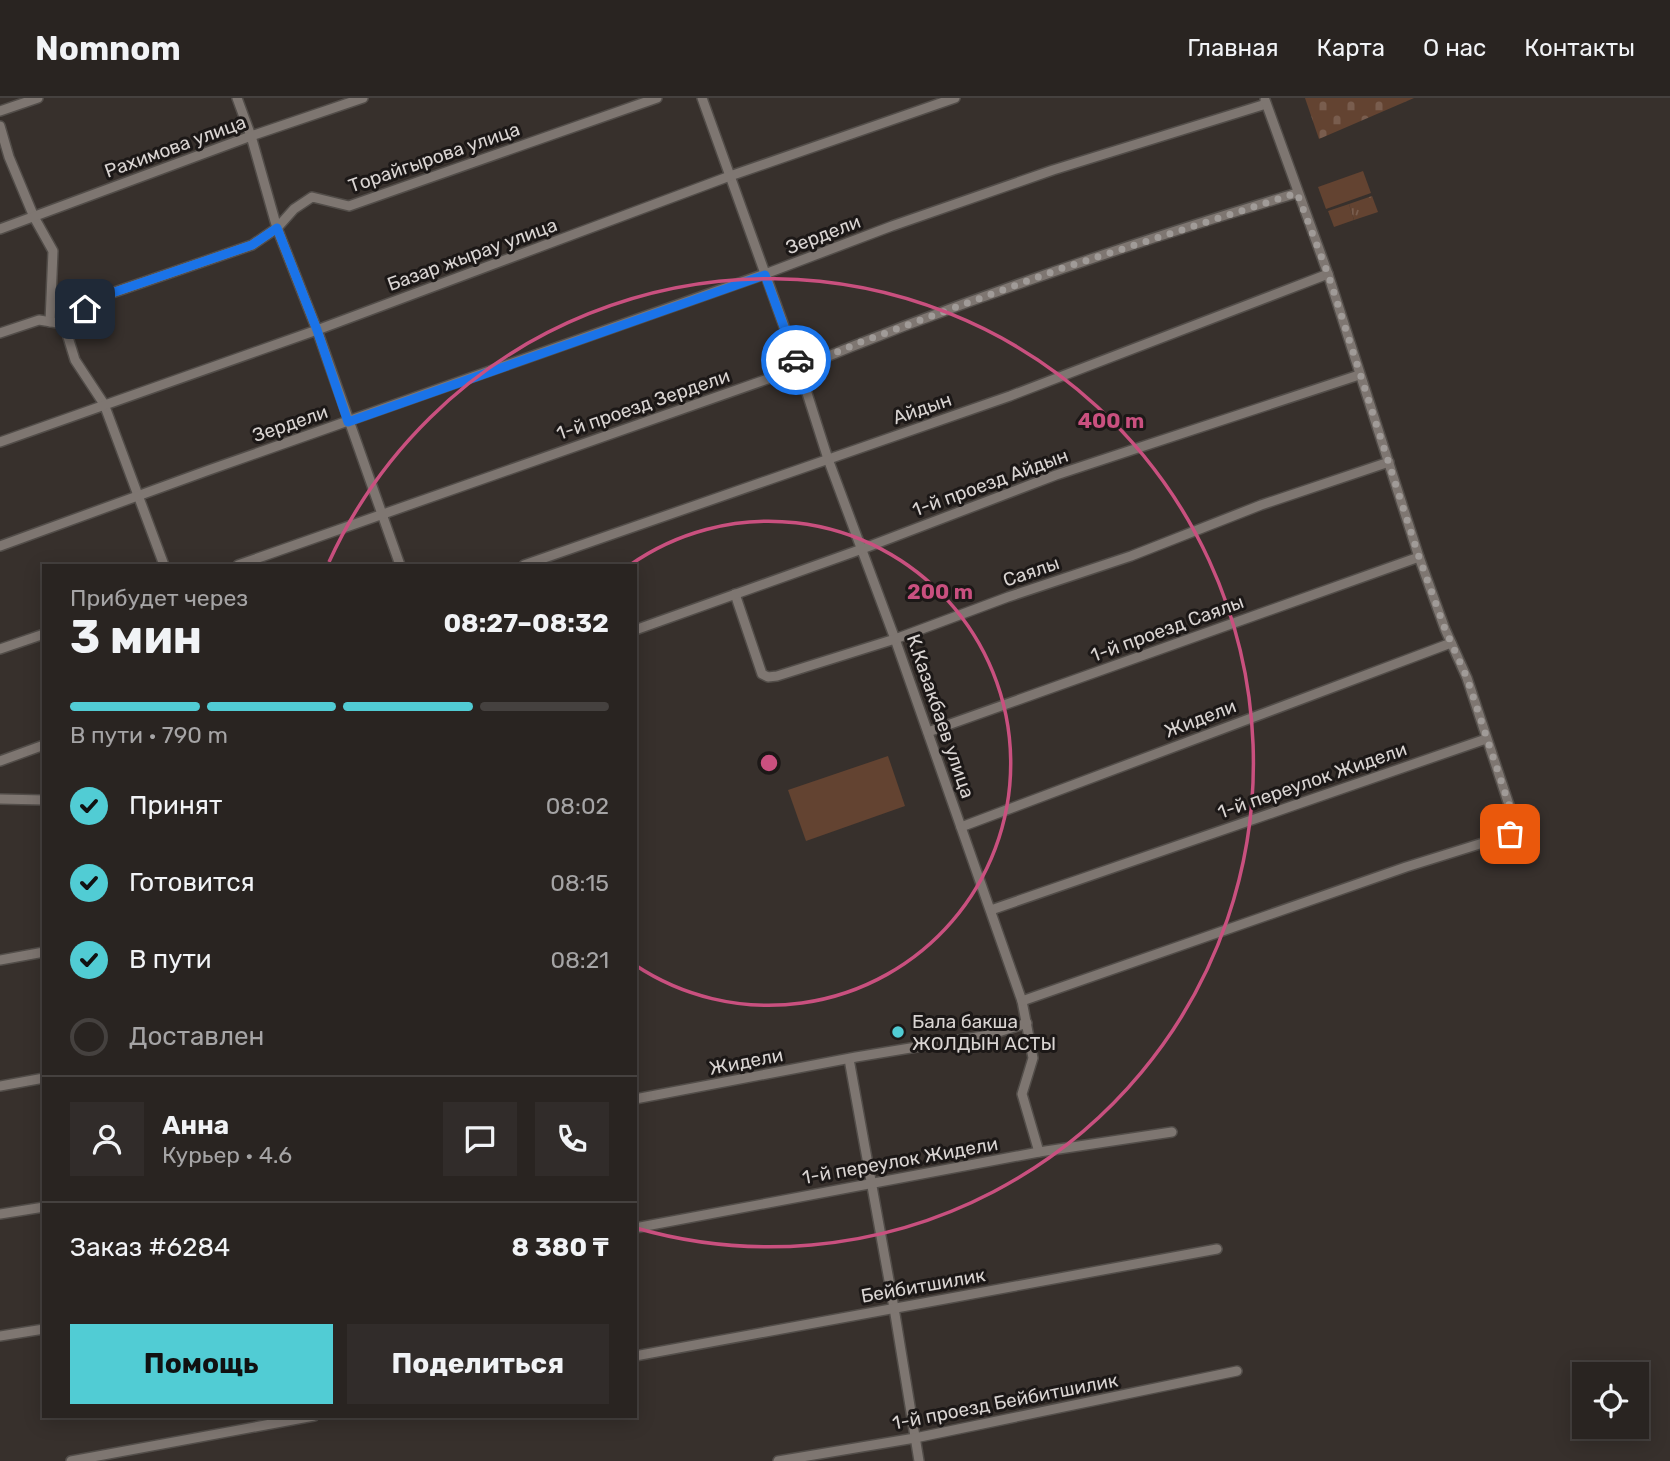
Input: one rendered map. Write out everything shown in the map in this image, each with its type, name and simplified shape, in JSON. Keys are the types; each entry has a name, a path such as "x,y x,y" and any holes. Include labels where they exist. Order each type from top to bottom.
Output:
{"street":[{"path":"0,111 38,98"},
{"path":"237,98 251,136 277,228 317,330 400,564"},
{"name":"Рахимова улица","path":"0,229 251,136 363,98"},
{"name":"Торайгырова улица","path":"64,324 106,295 252,245 277,228 294,209 312,197 349,206 657,98"},
{"name":"К.Казакбаев улица","path":"702,98 1022,1000 1033,1058 1022,1094 1039,1152"},
{"name":"Базар жырау улица","path":"0,442 317,330 730,176 955,98"},
{"path":"1022,1000 1406,867 1518,832 1467,678 1419,557 1328,274 1265,101"},
{"name":"Зердели","path":"0,546 765,275 892,226 1265,101"},
{"path":"0,127 9,157 34,217 53,251 50,322"},
{"name":"1-й проезд Зердели","path":"241,564 799,368 861,342 1060,269 1297,193"},
{"name":"Айдын","path":"527,564 1010,396 1328,274"},
{"path":"0,333 39,320 64,324 75,360 104,404 164,564"},
{"name":"1-й проезд Айдын","path":"637,629 862,549 1056,475 1359,375"},
{"name":"Саялы","path":"735,594 762,674 768,677 895,639 1008,597 1131,556 1261,505 1389,462"},
{"name":"1-й проезд Саялы","path":"928,732 1419,557"},
{"path":"0,649 42,635"},
{"name":"Жидели","path":"961,827 1451,643"},
{"name":"1-й переулок Жидели","path":"991,910 1486,739"},
{"path":"0,761 42,746"},
{"path":"0,799 42,800"},
{"path":"0,960 42,952"},
{"name":"Жидели","path":"637,1100 989,1035 1027,1023"},
{"path":"849,1059 919,1461"},
{"path":"0,1086 42,1078"},
{"name":"1-й переулок Жидели","path":"637,1228 1039,1152 1172,1132"},
{"path":"0,1214 42,1207"},
{"name":"Бейбитшилик","path":"637,1356 1216,1250"},
{"path":"0,1336 42,1329"},
{"name":"1-й проезд Бейбитшилик","path":"778,1461 915,1438 1237,1371"},
{"path":"71,1461 303,1418"}],"green space":[{"path":"1305,98 1414,98 1319,139"},
{"path":"1363,171 1371,193 1326,209 1318,187"},
{"path":"1372,196 1378,212 1354,220 1349,204"},
{"path":"1349,204 1354,220 1334,227 1328,211"},
{"path":"888,756 905,806 806,841 788,790"}],"way so far":[{"path":"796,360 799,368 861,342 1060,269 1297,193 1328,274 1419,557 1445,629 1467,678 1518,832 1510,834"}],"place":[{"name":"Бала бакша ЖОЛДЫН АСТЫ","path":"898,1032"}],"route":[{"path":"85,309 106,295 252,245 277,228 317,330 348,422 765,275 796,360"}]}
